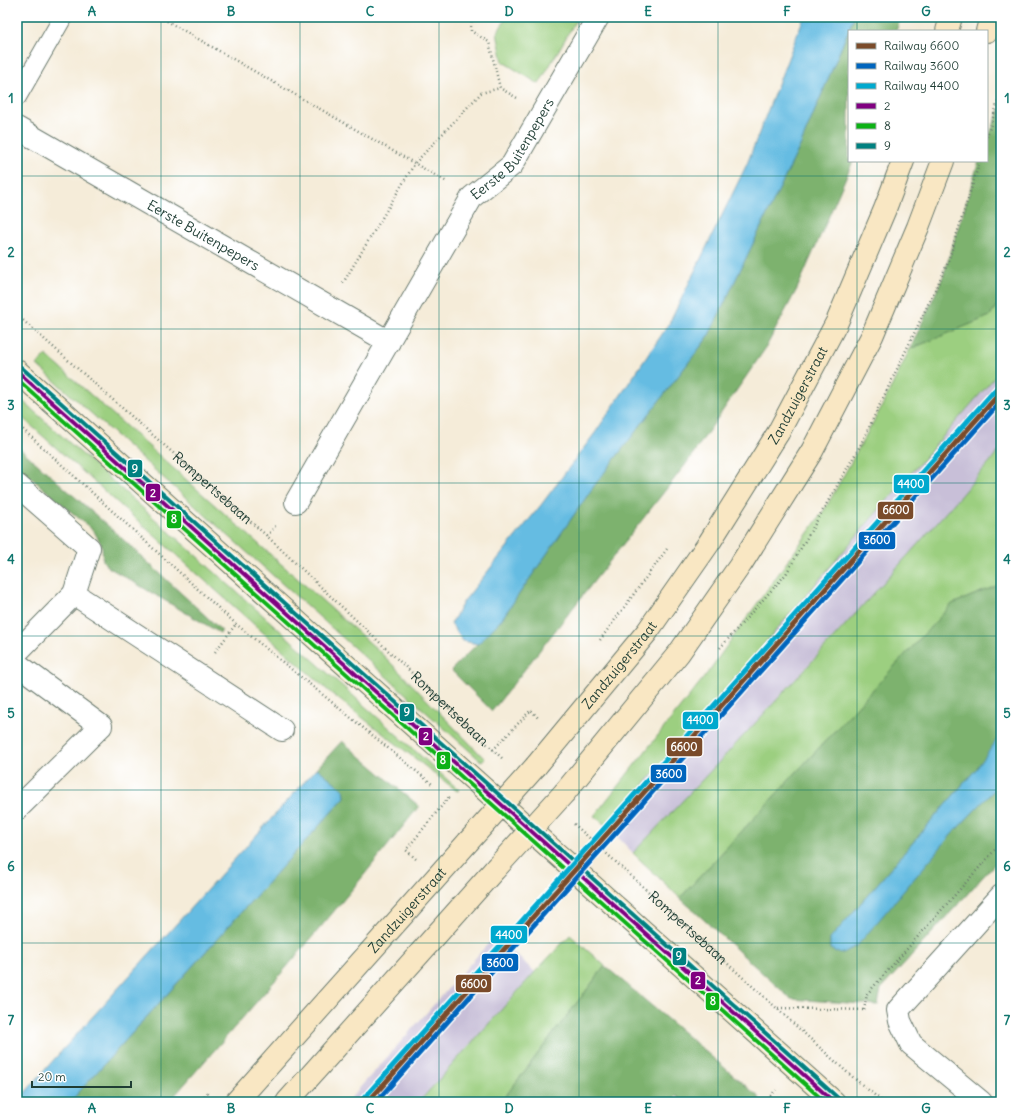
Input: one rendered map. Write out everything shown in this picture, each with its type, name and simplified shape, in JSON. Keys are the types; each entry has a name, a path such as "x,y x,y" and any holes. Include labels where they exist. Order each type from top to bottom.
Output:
{"main road":[{"path":"947,30 951,17"},
{"path":"987,30 991,17"},
{"name":"Zandzuigerstraat","path":"236,1102 536,766 647,632 709,543 778,433 836,322 885,209 903,162"},
{"path":"287,1102 565,792 679,653 741,564 812,451 872,336 918,227 943,162"},
{"path":"17,371 834,1102"}],"street":[{"name":"Eerste Buitenpepers","path":"296,502 472,197 512,164 598,17"},
{"name":"Eerste Buitenpepers","path":"17,128 389,342"},
{"path":"17,485 89,548 74,594 17,652"},
{"path":"74,594 282,730"},
{"path":"17,664 101,726 17,809"},
{"path":"981,1102 912,1044 900,1021 898,1010 1001,896"}],"lane":[{"path":"17,97 63,17"}],"path":[{"path":"160,17 472,197"},
{"path":"471,18 471,31 489,42 500,88"},
{"path":"328,307 415,163 482,93 500,88 543,112"},
{"path":"988,134 1001,92"},
{"name":"Rompertsebaan","path":"17,315 268,536 504,761"},
{"path":"17,424 236,624 437,787"},
{"path":"596,646 670,545"},
{"path":"198,675 236,624"},
{"path":"493,750 531,710 541,721"},
{"path":"417,859 406,850 449,797 454,802"},
{"name":"Rompertsebaan","path":"572,823 778,1008 849,1074 883,1102"},
{"path":"864,1010 867,994 1001,843"},
{"path":"778,1008 898,1010"},
{"path":"770,1084 781,1094"},
{"path":"765,1102 776,1090"}],"shaded area":[{"path":"1001,370 1001,449 908,556 702,781 633,853 608,827 870,520"},
{"path":"495,936 535,972 419,1102 347,1102"}],"green space":[{"path":"507,17 578,17 539,84 503,62 497,33"},
{"path":"854,17 901,17 896,30 849,30"},
{"path":"848,31 848,162 853,162 797,289 765,349 686,464 492,711 451,670 501,620 594,486 708,337 800,146"},
{"path":"1001,107 1001,299 990,316 910,349 943,277 979,162 988,162 988,138"},
{"path":"1001,299 1001,370 870,520 608,827 594,816 706,675 825,509 881,408 910,349 990,316"},
{"path":"46,355 379,651 485,759 482,762 37,365"},
{"path":"17,396 459,790 457,791 332,694 17,413"},
{"path":"17,446 115,532 222,631 220,633 108,567 103,561 102,546 94,531 17,466"},
{"path":"1001,449 1001,584 952,604 680,898 633,853 820,653"},
{"path":"1001,584 1001,734 977,768 830,939 830,949 952,834 1001,783 1001,857 881,989 878,1005 791,999 680,898 952,604"},
{"path":"342,741 419,806 328,919 169,1102 70,1102 345,797 344,790 317,768"},
{"path":"570,935 605,966 501,1102 419,1102 535,972"},
{"path":"605,966 760,1098 757,1102 683,1102 677,1096 671,1102 501,1102"}],"water":[{"path":"804,17 854,17 800,146 708,337 594,486 501,620 478,644 463,641 451,624 464,601 541,505 595,433 669,324 747,164"},
{"path":"1001,734 1001,783 952,834 857,946 841,954 830,949 830,939 977,768"},
{"path":"317,768 344,790 345,797 70,1102 17,1102 49,1065"}],"rail line":[{"name":"4400","path":"364,1098 997,388"},
{"name":"6600","path":"368,1102 1001,392"},
{"name":"3600","path":"376,1102 1001,401"}],"transit line":[{"name":"9","path":"21,367 838,1098"},
{"name":"2","path":"17,371 834,1102"},
{"name":"8","path":"17,379 825,1102"}]}
